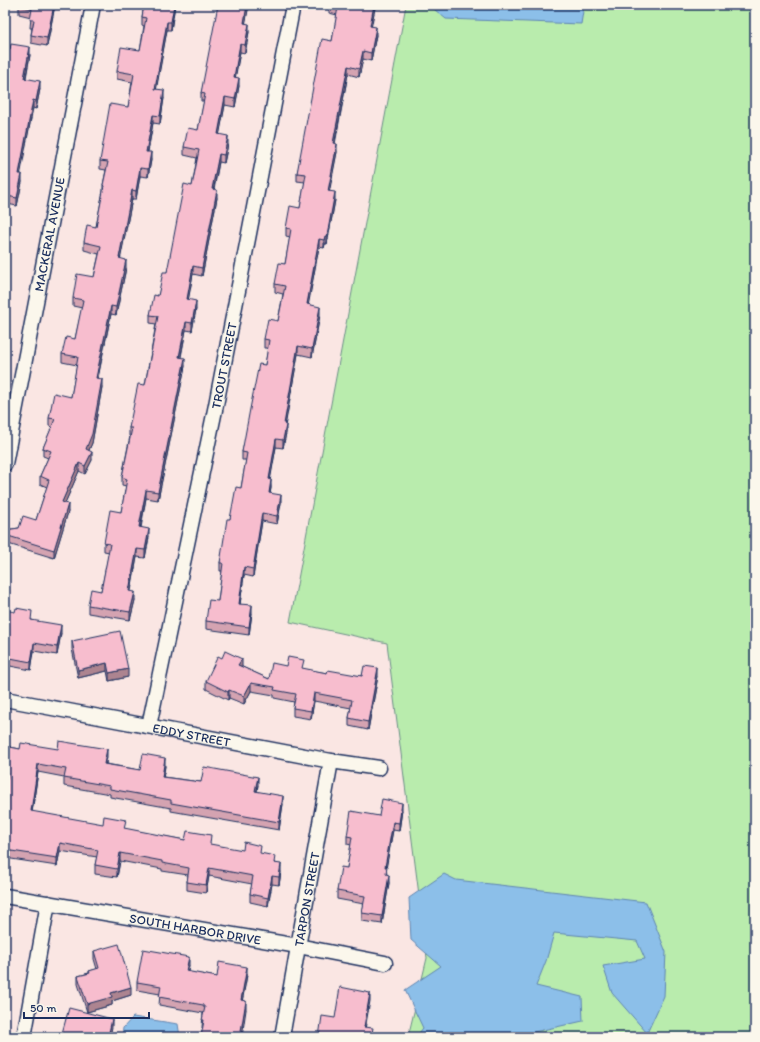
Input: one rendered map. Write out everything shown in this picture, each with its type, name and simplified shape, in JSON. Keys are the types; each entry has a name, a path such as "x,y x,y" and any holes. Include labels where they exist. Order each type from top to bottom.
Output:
{"street":[{"name":"MACKERAL AVENUE","path":"5,464 93,5"},
{"name":"TROUT STREET","path":"149,726 216,405 292,5"},
{"name":"EDDY STREET","path":"5,699 331,761 378,768"},
{"name":"TARPON STREET","path":"282,1037 331,761"},
{"name":"SOUTH HARBOR DRIVE","path":"5,896 298,946 385,963"},
{"path":"24,1037 48,903"}],"green space":[{"path":"406,5 755,5 755,1037 408,1037 427,958 387,643 290,622"}],"water":[{"path":"429,5 584,5 581,24 446,19"},
{"path":"444,874 456,880 646,902 666,952 664,996 647,1033 612,993 603,966 645,959 637,941 554,933 546,961 536,986 582,997 583,1021 534,1032 537,1037 416,1037 423,1028 405,990 441,966 411,940 409,898"},
{"path":"133,1017 178,1024 180,1037 122,1037 123,1028"}],"building":[{"path":"54,5 47,38 31,35 34,20 30,20 32,9 19,6"},
{"path":"144,5 174,5 171,22 167,22 155,89 164,90 160,116 153,115 146,152 151,152 148,169 140,168 136,191 132,190 119,258 126,260 116,307 111,306 96,378 102,379 92,434 86,449 92,452 85,466 79,463 62,502 68,504 54,550 5,535 5,530 19,528 23,516 36,520 49,480 40,476 51,451 43,448 55,419 49,418 54,393 71,397 78,357 62,354 66,337 75,339 83,300 73,298 77,274 94,277 101,246 84,242 87,225 96,227 104,186 108,162 100,161 110,104 128,107 134,74 117,71 121,47 140,50 146,18 142,17"},
{"path":"218,5 247,5 244,23 249,24 245,45 240,44 234,77 239,78 235,99 225,97 218,134 228,136 224,155 219,154 212,189 217,190 202,268 193,266 187,299 196,301 192,323 186,322 179,357 185,358 158,492 146,490 139,527 149,529 145,550 137,549 129,591 135,592 130,612 88,605 91,589 101,591 110,544 104,543 110,510 121,512 127,479 122,477 132,428 129,428 138,384 145,385 158,316 150,315 154,295 158,296 163,272 167,272 184,184 192,186 199,150 184,147 188,128 198,130 205,94 201,93"},
{"path":"329,5 374,5 370,26 376,27 371,53 363,51 359,69 348,66 333,143 337,144 328,191 335,192 327,236 325,236 324,240 319,239 307,304 320,307 312,349 298,346 284,424 286,425 283,440 276,439 269,479 271,480 269,493 281,495 277,516 262,513 253,569 244,567 239,604 252,605 249,627 206,621 209,600 218,601 223,563 220,563 227,519 230,519 236,487 241,488 247,453 242,452 259,364 265,365 269,340 264,339 268,319 278,321 285,286 275,284 279,263 285,264 291,229 286,228 290,206 300,208 306,174 297,173 322,39 332,41 338,7"},
{"path":"11,44 30,47 24,78 40,81 36,101 33,100 19,174 22,174 17,198 7,196 5,205 5,48 10,49"},
{"path":"5,245 8,246 5,259"},
{"path":"16,608 32,611 31,620 61,625 57,647 34,643 31,662 5,657 5,610 15,612"},
{"path":"120,631 128,669 109,673 107,663 78,670 72,641"},
{"path":"225,651 242,659 238,665 269,679 272,663 286,666 288,657 304,660 302,668 327,673 328,670 362,676 364,666 378,668 368,722 349,718 352,700 314,693 311,711 293,708 296,694 274,690 275,687 251,683 244,696 229,690 228,692 206,681 218,656 222,658"},
{"path":"59,741 107,749 104,764 140,770 143,754 165,758 162,777 201,782 204,767 258,777 255,791 283,796 279,822 171,803 171,800 110,789 110,786 64,778 66,769 38,764 31,811 103,824 104,816 126,820 124,828 185,840 187,831 211,835 210,844 243,850 244,842 261,846 260,853 275,856 274,863 281,864 279,877 272,876 268,898 250,894 253,876 209,868 206,885 187,882 189,868 120,853 117,869 95,865 98,850 60,843 57,858 5,850 7,833 5,833 5,788 8,773 5,773 5,746 20,749 21,743 58,749"},
{"path":"382,799 402,803 399,823 393,822 385,867 387,867 386,874 389,875 382,916 362,913 365,896 337,891 341,867 347,868 352,837 347,836 351,811 379,816"},
{"path":"119,944 131,987 111,993 112,997 87,1004 78,976 90,973 89,971 99,968 94,951"},
{"path":"143,949 189,957 186,971 217,977 219,962 247,967 241,1000 246,1001 240,1037 201,1037 204,1020 202,1020 205,1007 203,1007 203,1005 159,997 161,986 137,982"},
{"path":"340,987 370,993 364,1027 373,1028 371,1037 319,1037 322,1016 335,1018"},
{"path":"69,1008 112,1019 108,1037 61,1037"}]}
